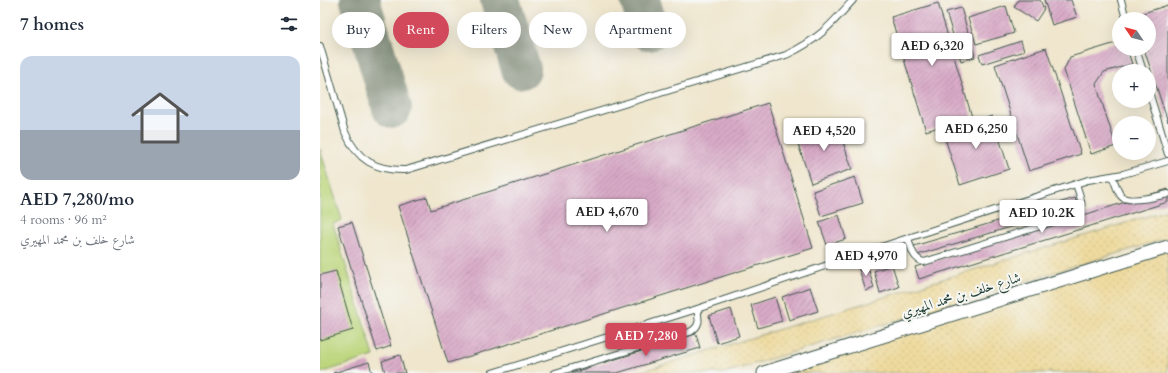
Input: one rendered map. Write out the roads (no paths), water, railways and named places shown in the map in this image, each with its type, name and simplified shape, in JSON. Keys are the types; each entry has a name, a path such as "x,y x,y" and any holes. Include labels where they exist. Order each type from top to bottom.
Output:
{"street":[{"name":"شارع خلف بن محمد المهيري","path":"764,373 1168,247"}],"lane":[{"path":"320,46 349,142 356,151 369,162 384,169 406,170 786,55 817,38 831,26 853,0"},
{"path":"1121,0 1124,12"},
{"path":"1154,108 1168,154"},
{"path":"492,373 697,309 908,238 1076,184 1168,161"},
{"path":"1112,176 1121,196 1126,200 1168,194"},
{"path":"908,238 916,259 924,262 1076,215 1080,213 1082,204 1076,184"},
{"path":"555,373 690,332 697,327 699,323 697,309"}]}
